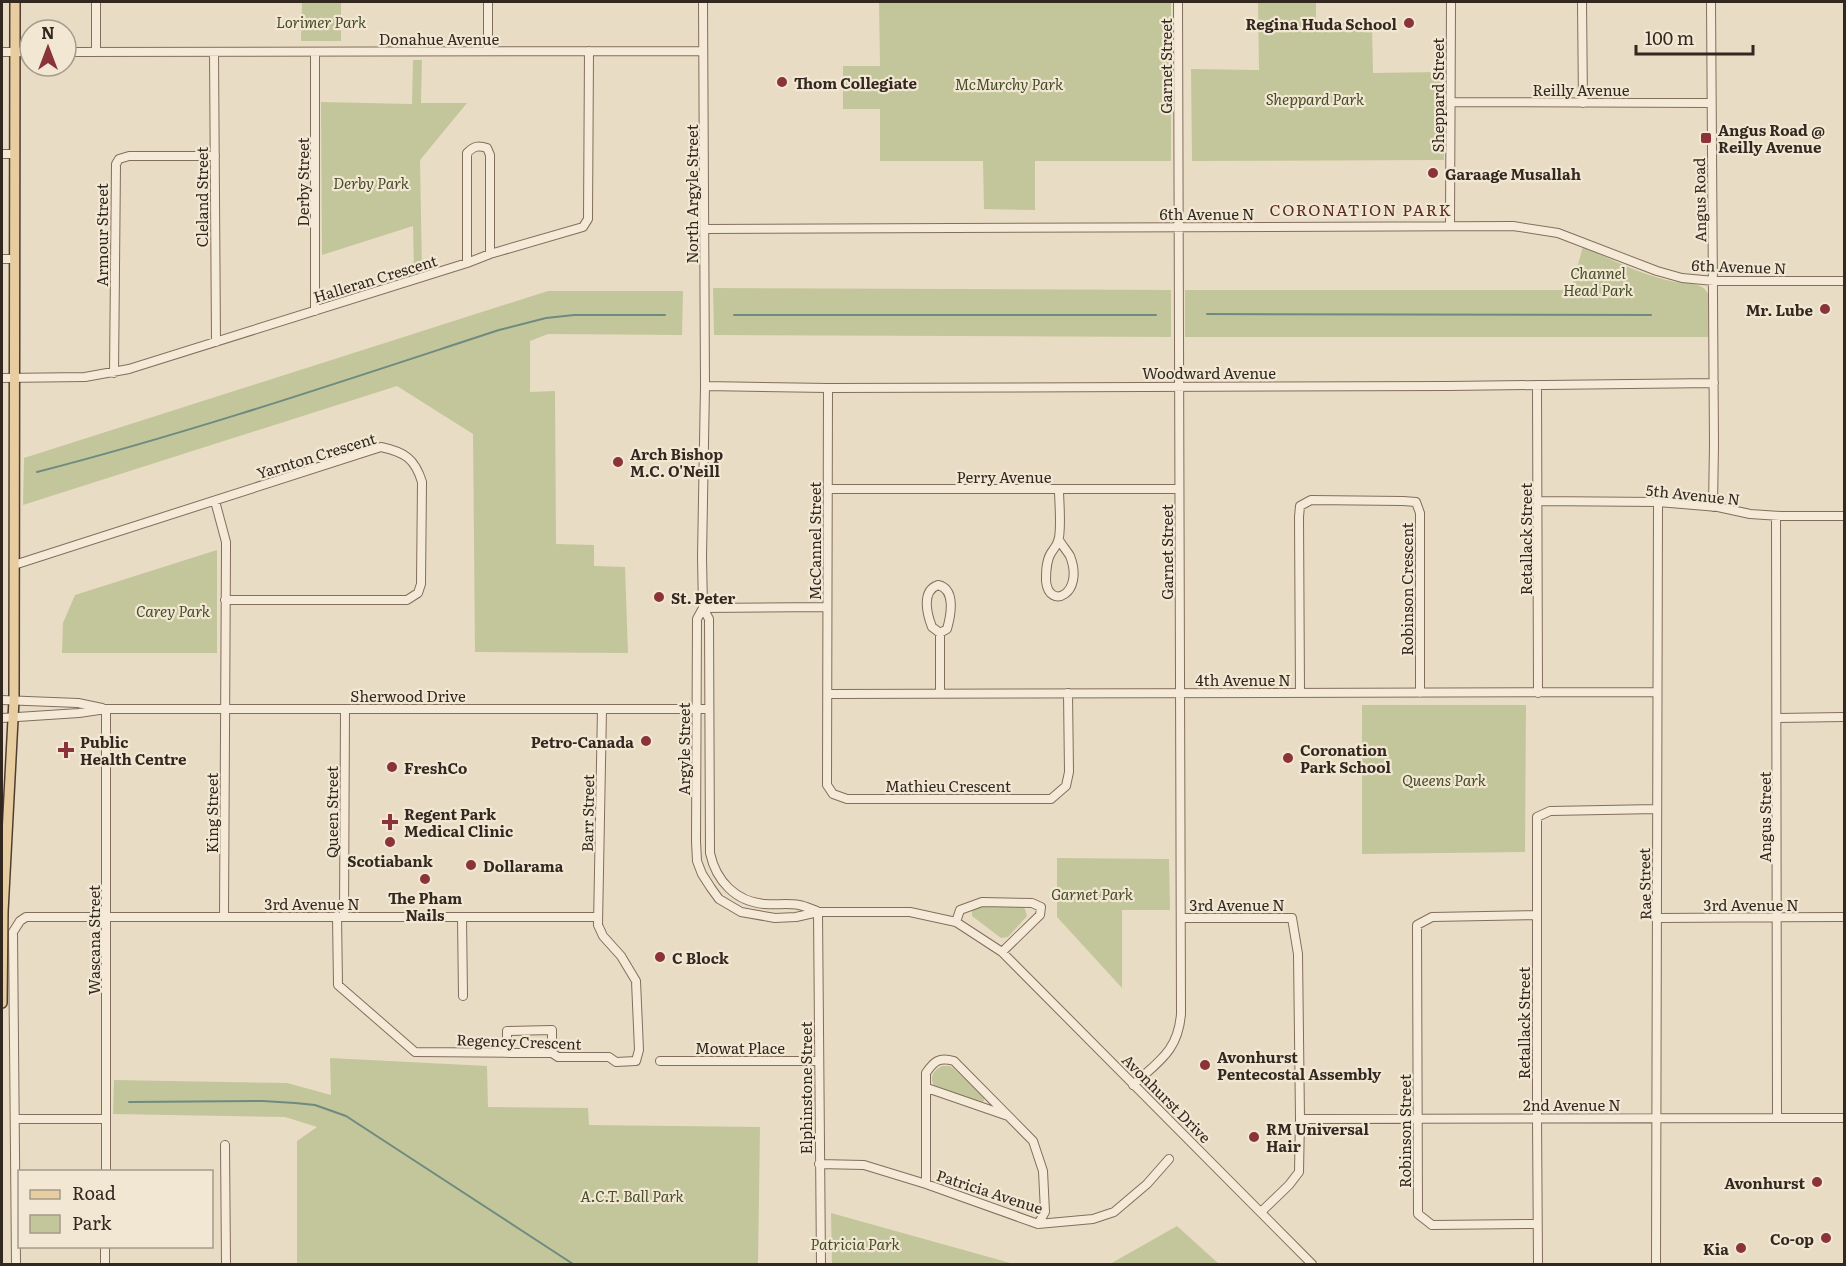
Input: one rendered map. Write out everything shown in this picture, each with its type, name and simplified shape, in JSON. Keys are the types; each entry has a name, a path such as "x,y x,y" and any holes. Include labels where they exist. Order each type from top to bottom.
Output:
{"main road":[{"path":"2,1003 3,912 14,700 15,2"}],"street":[{"path":"96,2 96,52"},
{"path":"488,2 488,51"},
{"name":"North Argyle Street","path":"703,2 705,386"},
{"name":"Garnet Street","path":"1133,1085 1172,1047 1180,1030 1178,2"},
{"name":"Sheppard Street","path":"1450,225 1451,2"},
{"path":"1582,2 1583,102"},
{"name":"Angus Road","path":"1711,2 1713,507"},
{"name":"Halleran Crescent","path":"2,378 85,377 114,373 490,254 583,227 588,219 590,51"},
{"name":"Donahue Avenue","path":"78,52 703,51"},
{"path":"2,52 15,52"},
{"name":"Cleland Street","path":"214,52 216,342"},
{"name":"Derby Street","path":"315,52 315,311"},
{"name":"Reilly Avenue","path":"1451,102 1711,103"},
{"path":"467,263 467,153 478,146 487,148 490,156 490,254"},
{"path":"2,154 15,154"},
{"name":"Armour Street","path":"114,373 116,164 119,159 129,156 215,156"},
{"name":"6th Avenue N","path":"705,229 1513,226 1558,233 1657,271 1682,278 1713,281 1845,281"},
{"path":"2,259 15,259"},
{"name":"Woodward Avenue","path":"705,386 828,388 1714,383"},
{"name":"Retallack Street","path":"1537,385 1538,693"},
{"name":"Argyle Street","path":"705,386 703,608 697,619 697,861 711,888"},
{"name":"McCannel Street","path":"828,388 828,694"},
{"name":"Yarnton Crescent","path":"14,565 381,447 408,456 418,469 422,482 421,584 418,593 407,600 225,600"},
{"name":"Perry Avenue","path":"828,489 1179,489"},
{"path":"1059,490 1059,540 1049,557 1046,584 1055,596 1064,596 1073,583 1072,568 1069,555 1059,540"},
{"name":"Robinson Crescent","path":"1300,693 1299,517 1300,506 1311,500 1416,502 1420,513 1419,693"},
{"name":"King Street","path":"215,501 226,542 224,917"},
{"name":"5th Avenue N","path":"1538,501 1658,502 1776,516 1845,516"},
{"name":"Rae Street","path":"1656,1264 1658,502"},
{"name":"Angus Street","path":"1776,516 1777,1117"},
{"path":"938,585 944,586 948,591 951,608 947,629 940,633 932,627 927,610 929,592 932,587 938,585"},
{"path":"703,608 827,607"},
{"name":"Argyle Street","path":"703,608 709,619 710,853 712,865 725,886"},
{"path":"940,633 940,693"},
{"name":"4th Avenue N","path":"828,694 1658,692"},
{"name":"Mathieu Crescent","path":"828,694 827,785 833,794 847,799 1051,799 1066,786 1069,772 1068,693"},
{"name":"Sherwood Drive","path":"2,700 78,703 106,709"},
{"name":"Sherwood Drive","path":"2,718 106,709 709,709"},
{"name":"Wascana Street","path":"106,709 106,1170"},
{"name":"Queen Street","path":"340,916 345,709"},
{"name":"Barr Street","path":"598,917 600,913 602,709"},
{"path":"1777,717 1845,717"},
{"name":"Retallack Street","path":"1538,1264 1537,818 1550,811 1657,809"},
{"name":"Avonhurst Drive","path":"725,886 749,901 763,904 799,904 818,912"},
{"name":"Avonhurst Drive","path":"711,888 719,899 750,915 796,918 818,912 910,912 956,922 1002,952 1311,1264"},
{"path":"956,922 960,910 982,902 1032,903 1041,907 1040,915 1002,952"},
{"name":"Elphinstone Street","path":"818,912 821,1264"},
{"name":"Robinson Street","path":"1537,915 1432,917 1417,925 1418,1214 1432,1225 1537,1224"},
{"name":"Regency Crescent","path":"340,916 338,985 415,1052 552,1053 558,1057 609,1057 616,1062 636,1061 639,1050 636,981 621,956 603,936 598,925 598,917"},
{"path":"462,917 463,996"},
{"name":"3rd Avenue N","path":"15,1119 14,932 20,921 26,918 598,917"},
{"name":"3rd Avenue N","path":"1658,918 1845,917"},
{"name":"3rd Avenue N","path":"1181,918 1292,918 1298,954 1300,1119"},
{"path":"507,1053 507,1030 552,1030 552,1053"},
{"path":"926,1184 926,1073 933,1062 944,1059 954,1061 1033,1141 1043,1172 1045,1212 1038,1224"},
{"name":"Mowat Place","path":"660,1061 819,1061"},
{"path":"927,1088 1009,1116"},
{"name":"2nd Avenue N","path":"1300,1119 1845,1118"},
{"path":"16,1264 15,1119 106,1119"},
{"path":"1262,1212 1299,1172 1300,1119"},
{"path":"225,1145 226,1264"},
{"name":"Patricia Avenue","path":"819,1164 864,1165 926,1184 1038,1224 1093,1219 1114,1212 1147,1184 1169,1159"},
{"path":"105,1248 105,1264"}],"green space":[{"name":"Lorimer Park","path":"302,2 341,2 341,41 301,41"},
{"name":"McMurchy Park","path":"879,2 1171,2 1171,161 1035,161 1035,210 984,209 983,161 880,161 880,109 843,109 843,66 880,66"},
{"name":"Sheppard Park","path":"1258,2 1316,2 1316,23 1372,23 1373,73 1442,72 1444,160 1192,161 1191,69 1259,70"},
{"name":"Derby Park","path":"413,60 422,60 421,103 467,103 420,160 422,268 414,270 413,226 322,255 321,102 412,104"},
{"name":"Channel Head Park","path":"1583,246 1651,276 1702,287 1708,294 1708,337 1185,337 1185,290 1562,290 1573,283"},
{"path":"713,288 1171,290 1171,337 714,335"},
{"path":"548,291 683,291 682,335 548,334 530,341 530,392 555,391 556,544 594,545 594,566 625,567 628,653 475,652 473,434 397,386 23,505 24,458"},
{"name":"Carey Park","path":"217,550 217,653 62,653 63,623 75,595"},
{"name":"Queens Park","path":"1362,705 1526,705 1525,852 1362,854"},
{"name":"Garnet Park","path":"1057,858 1169,859 1170,910 1122,910 1122,988 1057,917"},
{"path":"982,906 1022,906 1027,916 1008,937 1001,938 972,916 972,910"},
{"name":"A.C.T. Ball Park","path":"330,1058 487,1066 488,1107 588,1108 589,1125 760,1127 758,1264 297,1264 297,1141 317,1127 285,1117 113,1114 114,1080 287,1083 331,1095"},
{"path":"942,1066 950,1066 954,1069 984,1098 984,1101 980,1103 934,1085 933,1074"},
{"name":"Patricia Park","path":"831,1213 1014,1264 832,1264"},
{"path":"1177,1226 1219,1264 1110,1264"}],"waterway":[{"path":"1207,314 1651,315"},
{"path":"37,472 211,423 499,330 546,318 574,315 665,315"},
{"path":"734,315 1156,315"},
{"path":"129,1102 263,1101 295,1103 315,1105 346,1116 573,1264"}],"place":[{"name":"Regina Huda School","path":"1409,23"},
{"name":"Thom Collegiate","path":"782,82"},
{"name":"Angus Road @ Reilly Avenue","path":"1706,138"},
{"name":"Garaage Musallah","path":"1433,173"},
{"name":"Mr. Lube","path":"1825,309"},
{"name":"Arch Bishop M.C. O'Neill","path":"618,462"},
{"name":"St. Peter","path":"659,597"},
{"name":"Petro-Canada","path":"646,741"},
{"name":"Public Health Centre","path":"66,750"},
{"name":"Coronation Park School","path":"1288,758"},
{"name":"FreshCo","path":"392,767"},
{"name":"Regent Park Medical Clinic","path":"390,822"},
{"name":"Scotiabank","path":"390,842"},
{"name":"Dollarama","path":"471,865"},
{"name":"The Pham Nails","path":"425,879"},
{"name":"C Block","path":"660,957"},
{"name":"Avonhurst Pentecostal Assembly","path":"1205,1065"},
{"name":"RM Universal Hair","path":"1254,1137"},
{"name":"Avonhurst","path":"1817,1182"},
{"name":"Co-op","path":"1826,1238"},
{"name":"Kia","path":"1741,1248"}],"district":[{"name":"CORONATION PARK","path":"1361,209"}]}
